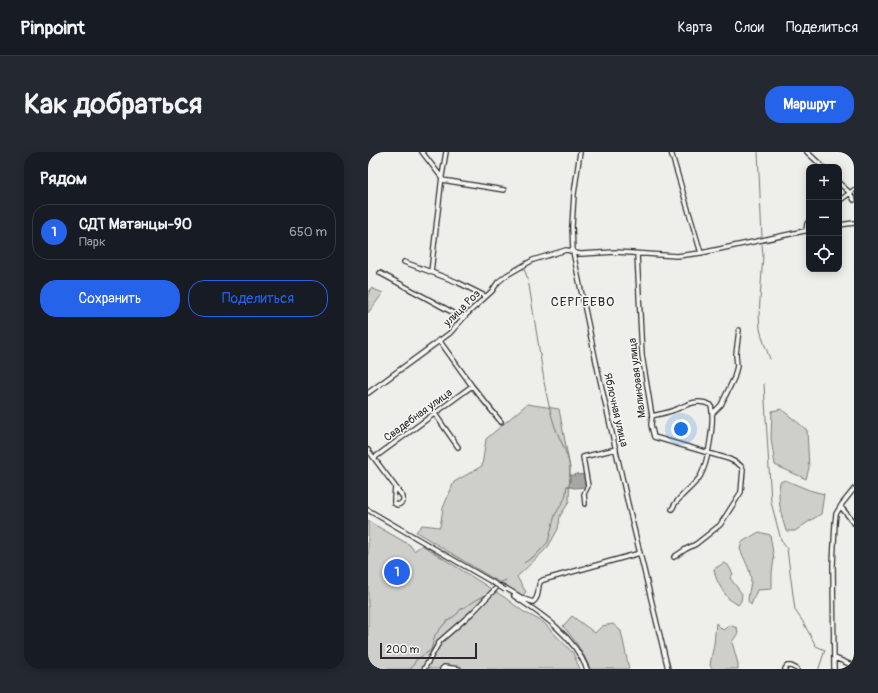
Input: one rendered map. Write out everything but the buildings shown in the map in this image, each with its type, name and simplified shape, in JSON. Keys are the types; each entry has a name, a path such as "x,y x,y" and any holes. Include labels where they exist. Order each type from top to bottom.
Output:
{"street":[{"path":"422,152 442,179 504,190"},
{"path":"431,272 446,152"},
{"name":"Яблочная улица","path":"580,152 574,194 572,226 574,252 598,371 628,504 668,669"},
{"path":"671,152 701,253"},
{"path":"807,152 820,164"},
{"path":"842,186 850,193 854,200"},
{"path":"840,200 854,190"},
{"path":"842,225 854,223"},
{"name":"улица Роз","path":"368,394 450,333 485,296 492,291 498,282 534,260 566,250 581,254 616,252 676,256 701,253 806,231"},
{"name":"Малиновая улица","path":"637,254 642,355 652,416 651,425 654,437 708,453"},
{"path":"404,262 457,282 485,296"},
{"path":"380,273 463,318"},
{"path":"713,413 721,405 734,378 737,366 736,354 739,330"},
{"path":"440,340 472,386 501,422"},
{"name":"Свадебная улица","path":"374,458 472,386"},
{"path":"652,416 673,410 692,402 705,402 711,405 713,413 708,453 704,468 699,478 678,499 672,509"},
{"path":"435,414 458,447"},
{"path":"585,504 584,494 588,486 583,457 616,449"},
{"path":"368,450 395,487"},
{"path":"674,557 696,544 720,525 740,492 743,469 742,466 736,462 708,453"},
{"path":"834,669 833,565 836,514 854,490"},
{"path":"840,507 854,522"},
{"path":"368,510 492,582 541,614 570,640 588,669"},
{"path":"424,669 440,641 472,613 498,586 502,586 524,599 533,602 537,597 538,585 543,580 640,553"},
{"path":"835,658 854,666"},
{"path":"785,669 787,666 797,669"},
{"path":"442,669 444,667 459,669"}],"shaded area":[{"path":"371,288 383,293 368,313 368,295"},
{"path":"527,404 559,409 570,468 569,502 560,516 558,529 548,547 517,577 526,592 522,596 416,532 422,525 440,527 443,508 454,482 482,466 486,439"},
{"path":"781,409 807,430 809,468 806,479 775,465 771,439 772,411"},
{"path":"577,473 578,475 585,474 586,487 574,488 567,486 570,483 570,475 575,475"},
{"path":"785,480 809,490 824,494 821,514 795,531 786,531 781,513 779,489 780,482"},
{"path":"368,521 410,545 414,551 422,545 504,597 524,612 543,622 573,653 580,669 368,669"},
{"path":"759,532 770,535 774,559 772,589 757,590 751,605 748,601 751,582 750,573 740,549 742,542"},
{"path":"724,563 728,565 733,574 730,578 742,594 741,601 738,605 726,596 716,577 714,569"},
{"path":"572,616 595,633 602,626 613,624 621,631 629,669 590,669 585,657 563,626"},
{"path":"716,623 723,630 730,625 737,628 738,633 732,642 738,669 712,669 710,665"}],"waterway":[{"path":"758,152 762,237"},
{"path":"762,244 763,255 759,315 760,329 770,359"},
{"path":"524,269 528,279 544,380"},
{"path":"544,382 553,421 569,463 570,475"},
{"path":"764,384 771,502 781,540 787,549 795,610 816,646 825,650 819,669"},
{"path":"524,563 536,555 548,542 555,515 565,498 567,486"},
{"path":"497,584 506,580"},
{"path":"411,669 416,660 431,650 435,635 445,623 461,609 487,594 495,586"}],"place":[{"name":"СДТ Матанцы-90","path":"397,572"}],"district":[{"name":"СЕРГЕЕВО","path":"583,302"}]}
